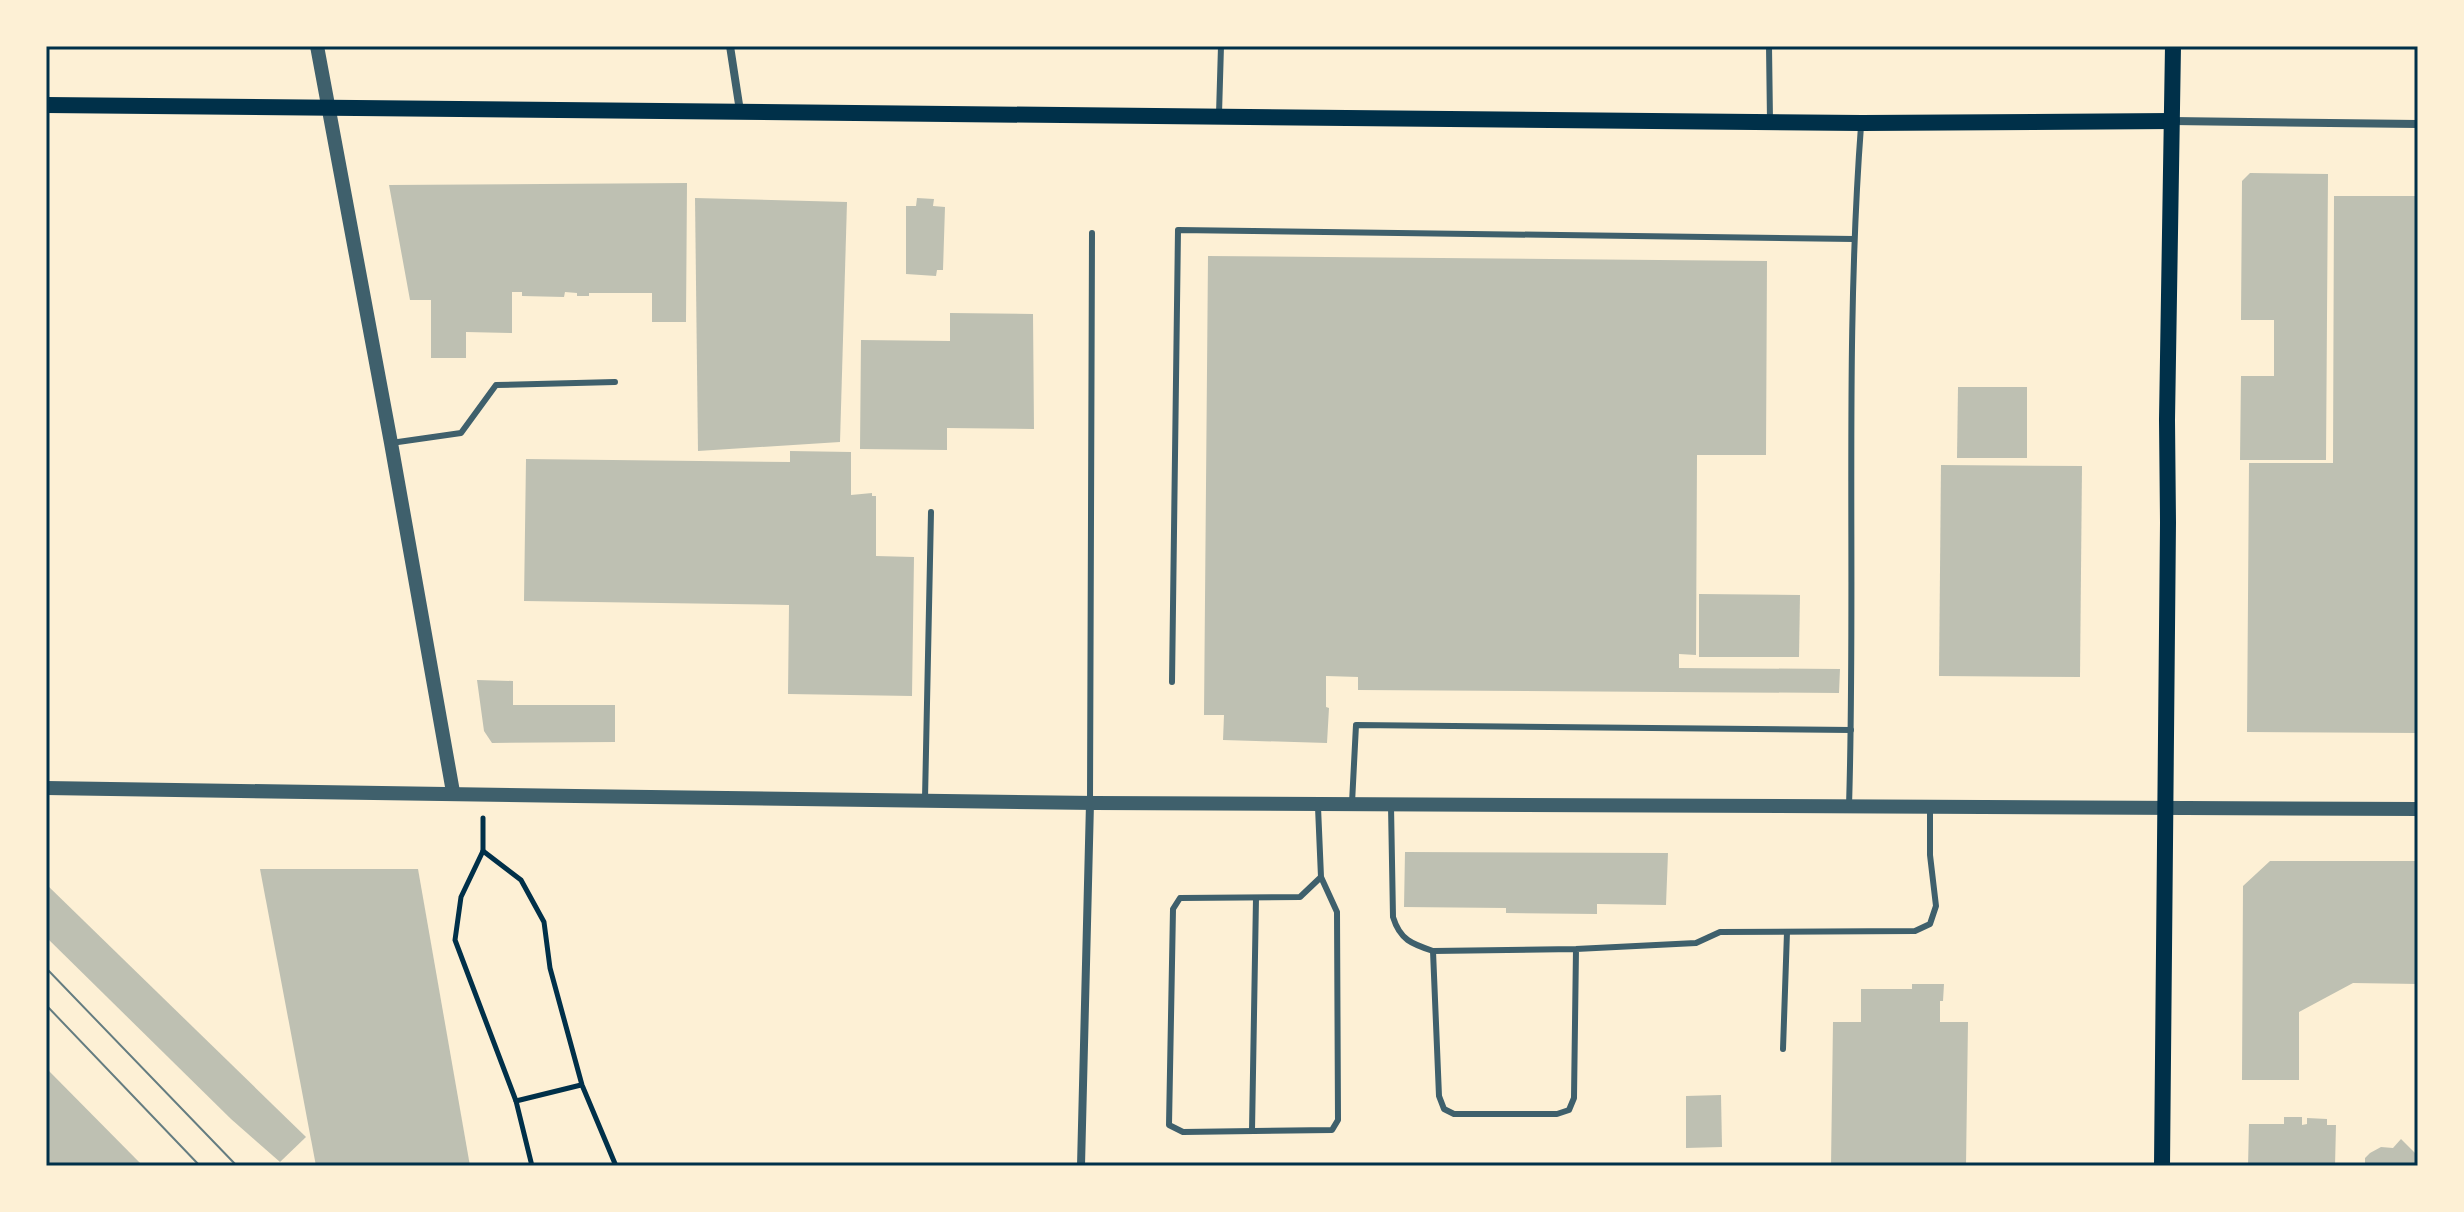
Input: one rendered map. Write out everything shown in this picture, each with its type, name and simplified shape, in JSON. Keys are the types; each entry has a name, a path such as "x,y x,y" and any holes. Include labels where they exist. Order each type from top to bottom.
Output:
{"main road":[{"path":"2162,1166 2173,46"},
{"path":"46,105 1219,114 1862,123 2172,121"}],"street":[{"path":"317,46 453,792"},
{"path":"730,46 741,112"},
{"path":"2172,121 2418,124"},
{"path":"46,788 1090,803 2418,809"},
{"path":"1081,1166 1090,803"}],"lane":[{"path":"1219,114 1221,46"},
{"path":"1769,46 1770,121"},
{"path":"1849,806 1854,239 1862,123"},
{"path":"1172,682 1178,230 1854,239"},
{"path":"1090,803 1092,233"},
{"path":"391,443 461,433 496,385 615,382"},
{"path":"925,799 931,512"},
{"path":"1352,803 1356,725 1851,730"},
{"path":"1318,803 1321,877 1337,912 1338,1120 1332,1130 1183,1132 1169,1125 1173,909 1180,898 1300,897 1321,877"},
{"path":"1391,803 1393,917 1398,935 1413,945 1433,951 1696,943 1720,932 1915,931 1930,924 1936,906 1930,855 1930,806"},
{"path":"1252,1131 1256,898"},
{"path":"1783,1049 1787,932"},
{"path":"1433,951 1439,1096 1444,1109 1454,1114 1557,1114 1569,1110 1574,1098 1576,949"}],"path":[{"path":"483,793 483,851 461,897 455,940 516,1101 532,1166"},
{"path":"483,851 521,880 544,922 550,968 582,1085 616,1166"},
{"path":"516,1101 582,1085"}],"building":[{"path":"2250,173 2328,174 2326,460 2240,460 2241,376 2274,376 2274,320 2241,320 2242,181"},
{"path":"687,183 686,322 652,322 652,293 589,293 589,296 577,296 577,293 565,292 564,297 522,296 522,292 512,292 512,333 466,332 466,358 431,358 431,300 410,300 389,185"},
{"path":"2334,196 2418,196 2418,733 2247,732 2249,463 2333,463"},
{"path":"695,198 847,202 840,442 698,451"},
{"path":"917,198 934,199 933,206 945,207 943,270 937,270 936,276 906,274 906,206 916,206"},
{"path":"1208,256 1767,261 1766,455 1697,455 1696,655 1679,654 1679,668 1840,669 1839,693 1358,690 1358,677 1326,676 1326,707 1329,708 1327,743 1223,740 1224,715 1204,715"},
{"path":"950,313 1033,314 1034,429 947,428 947,450 860,449 861,340 950,341"},
{"path":"1958,387 2027,387 2027,458 1957,458"},
{"path":"790,451 851,452 851,495 872,493 876,496 876,556 914,557 912,696 788,694 789,605 524,601 526,459 790,462"},
{"path":"1941,465 2082,466 2080,677 1939,676"},
{"path":"1699,594 1800,595 1799,657 1699,657"},
{"path":"477,680 513,681 513,705 615,705 615,742 492,743 484,731"},
{"path":"1405,852 1668,853 1666,905 1597,904 1597,914 1506,913 1506,908 1404,907"},
{"path":"2270,861 2418,861 2418,984 2353,983 2299,1012 2299,1080 2242,1080 2243,886"},
{"path":"260,869 418,869 470,1166 316,1166"},
{"path":"46,884 306,1137 280,1162 231,1119 46,937"},
{"path":"1912,984 1944,984 1940,1022 1968,1022 1966,1166 1831,1166 1833,1022 1861,1022 1861,989 1912,989"},
{"path":"46,1068 143,1166 46,1166"},
{"path":"1721,1095 1722,1147 1686,1148 1686,1096"},
{"path":"2284,1117 2302,1117 2302,1125 2307,1124 2307,1118 2327,1119 2327,1125 2336,1125 2335,1166 2248,1166 2249,1124 2284,1124"},
{"path":"2401,1139 2418,1156 2414,1166 2365,1166 2365,1158 2370,1153 2381,1147 2393,1148"}],"tram line":[{"path":"46,968 237,1166"},
{"path":"46,1005 200,1166"}]}
